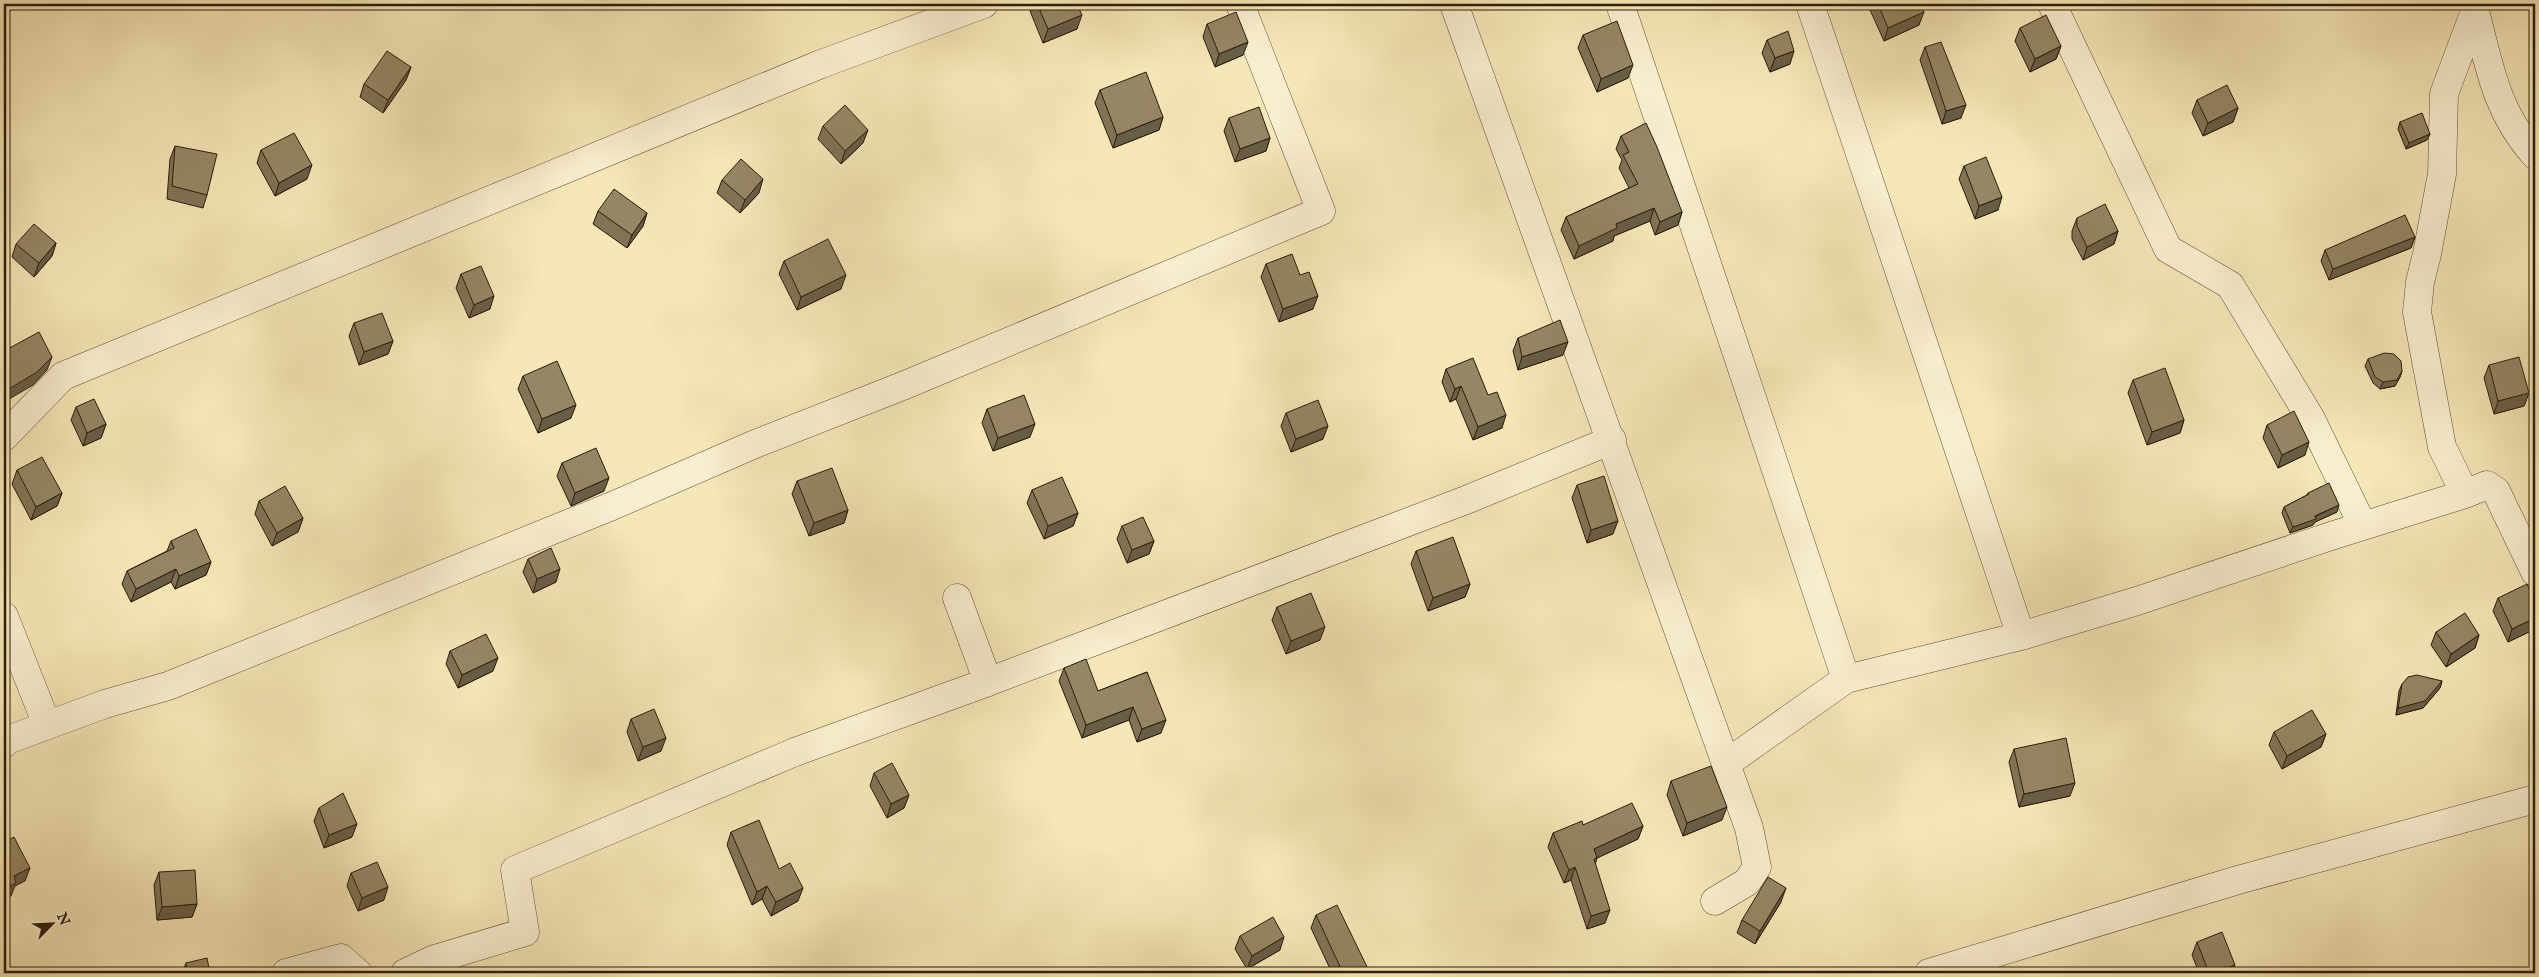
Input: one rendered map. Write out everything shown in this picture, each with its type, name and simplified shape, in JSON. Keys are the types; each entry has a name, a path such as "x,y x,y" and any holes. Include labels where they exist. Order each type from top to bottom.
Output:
{"street":[{"path":"4,437 63,376 821,64 984,4"},
{"path":"4,744 5,740 105,704 168,686 612,506 755,444 914,381 1321,211 1240,4"},
{"path":"1454,4 1612,440 1749,828 1757,867 1747,882 1715,901"},
{"path":"1620,4 1846,679"},
{"path":"1810,4 2021,636"},
{"path":"2052,4 2168,249 2230,285 2311,419 2363,526"},
{"path":"2465,494 2442,448 2417,312 2420,282 2442,174 2444,94 2475,7"},
{"path":"2475,7 2498,98 2521,139 2535,155"},
{"path":"405,973 432,960 526,932 515,870 795,752 988,682 1466,500 1612,440"},
{"path":"1727,763 1846,679 2021,636 2137,602 2363,526 2465,494 2487,485 2496,491 2535,572"},
{"path":"957,598 988,682"},
{"path":"4,616 47,726"},
{"path":"1929,973 2238,880 2535,799"},
{"path":"286,973 341,958 358,973"}],"building":[{"path":"1037,4 1077,4 1082,15 1048,29"},
{"path":"1878,4 1921,4 1924,12 1888,28"},
{"path":"1236,12 1248,42 1219,54 1207,24"},
{"path":"2046,15 2061,46 2035,59 2020,28"},
{"path":"1617,21 1633,65 1601,79 1583,35"},
{"path":"1788,31 1794,51 1775,58 1767,40"},
{"path":"1941,42 1966,105 1946,111 1925,47"},
{"path":"387,51 411,67 388,100 364,84"},
{"path":"1146,72 1163,117 1117,135 1100,90"},
{"path":"2227,85 2238,108 2208,123 2197,100"},
{"path":"845,105 868,130 845,151 823,126"},
{"path":"1259,107 1270,138 1240,149 1229,118"},
{"path":"2422,113 2430,134 2409,143 2400,122"},
{"path":"1646,123 1682,212 1660,222 1654,208 1616,224 1617,228 1579,246 1566,217 1638,184 1623,155 1629,152 1621,136"},
{"path":"294,133 312,165 279,183 261,150"},
{"path":"175,146 217,154 207,195 172,186"},
{"path":"1986,157 2002,197 1979,206 1964,166"},
{"path":"741,159 763,179 745,200 722,180"},
{"path":"614,189 647,213 632,235 598,211"},
{"path":"2105,204 2118,231 2087,247 2077,226 2077,218"},
{"path":"2405,215 2415,237 2333,269 2325,250"},
{"path":"34,224 56,243 39,263 16,244"},
{"path":"828,239 846,275 801,297 784,261"},
{"path":"1292,254 1300,275 1309,272 1318,296 1283,309 1266,264"},
{"path":"481,266 494,296 474,305 461,274"},
{"path":"382,313 393,341 364,352 354,323"},
{"path":"1560,320 1568,342 1522,357 1518,338"},
{"path":"39,332 52,357 37,372 4,392 4,351"},
{"path":"2384,353 2394,354 2401,361 2402,371 2397,380 2383,382 2375,377 2368,359"},
{"path":"2519,357 2529,393 2498,401 2489,365"},
{"path":"1473,358 1488,395 1497,392 1506,415 1478,427 1461,386 1455,389 1446,369"},
{"path":"557,361 576,405 542,419 523,376"},
{"path":"2165,368 2184,420 2152,432 2133,380"},
{"path":"1024,395 1035,424 998,438 987,409"},
{"path":"94,399 106,424 87,433 76,407"},
{"path":"1318,400 1328,426 1296,439 1286,413"},
{"path":"2294,411 2309,442 2282,455 2267,425"},
{"path":"596,448 609,478 575,493 562,463"},
{"path":"42,457 62,493 36,507 17,470"},
{"path":"832,468 848,510 814,523 797,481"},
{"path":"1604,476 1618,521 1591,530 1577,485"},
{"path":"1062,477 1078,513 1048,526 1032,490"},
{"path":"2329,483 2339,505 2315,516 2316,519 2293,527 2284,507"},
{"path":"285,486 303,518 277,533 259,501"},
{"path":"1143,517 1154,541 1132,550 1122,526"},
{"path":"196,529 211,562 179,576 176,569 136,589 127,571 174,548 171,541"},
{"path":"1453,537 1470,584 1433,598 1416,551"},
{"path":"551,548 560,569 537,579 528,559"},
{"path":"2527,584 2535,602 2535,618 2512,629 2498,598"},
{"path":"1311,593 1325,627 1291,641 1277,607"},
{"path":"2465,613 2479,635 2451,654 2436,632"},
{"path":"486,634 498,658 462,675 450,651"},
{"path":"1086,659 1098,691 1147,672 1166,720 1142,729 1133,707 1086,725 1064,668"},
{"path":"2417,675 2442,681 2425,701 2398,708 2402,684 2408,677"},
{"path":"654,709 666,738 643,747 631,719"},
{"path":"2312,710 2326,734 2287,756 2274,732"},
{"path":"2066,738 2075,783 2024,794 2014,749"},
{"path":"892,763 909,795 891,804 874,773"},
{"path":"1711,766 1727,807 1687,823 1671,781"},
{"path":"343,793 357,824 329,835 319,808"},
{"path":"1632,803 1643,826 1594,849 1597,858 1594,859 1610,910 1591,916 1575,867 1569,870 1553,833 1582,821 1583,825"},
{"path":"759,820 779,869 790,863 803,888 776,902 767,886 757,892 731,832"},
{"path":"14,837 30,868 14,876 16,883 4,889 4,842"},
{"path":"377,862 388,887 362,898 351,873"},
{"path":"195,870 197,904 162,907 159,872"},
{"path":"1768,877 1786,888 1760,931 1742,920"},
{"path":"1337,905 1370,973 1343,973 1316,915"},
{"path":"1273,917 1284,937 1252,956 1240,936"},
{"path":"2222,932 2235,965 2209,973 2197,942"},
{"path":"207,958 210,973 188,973 186,963"}]}
